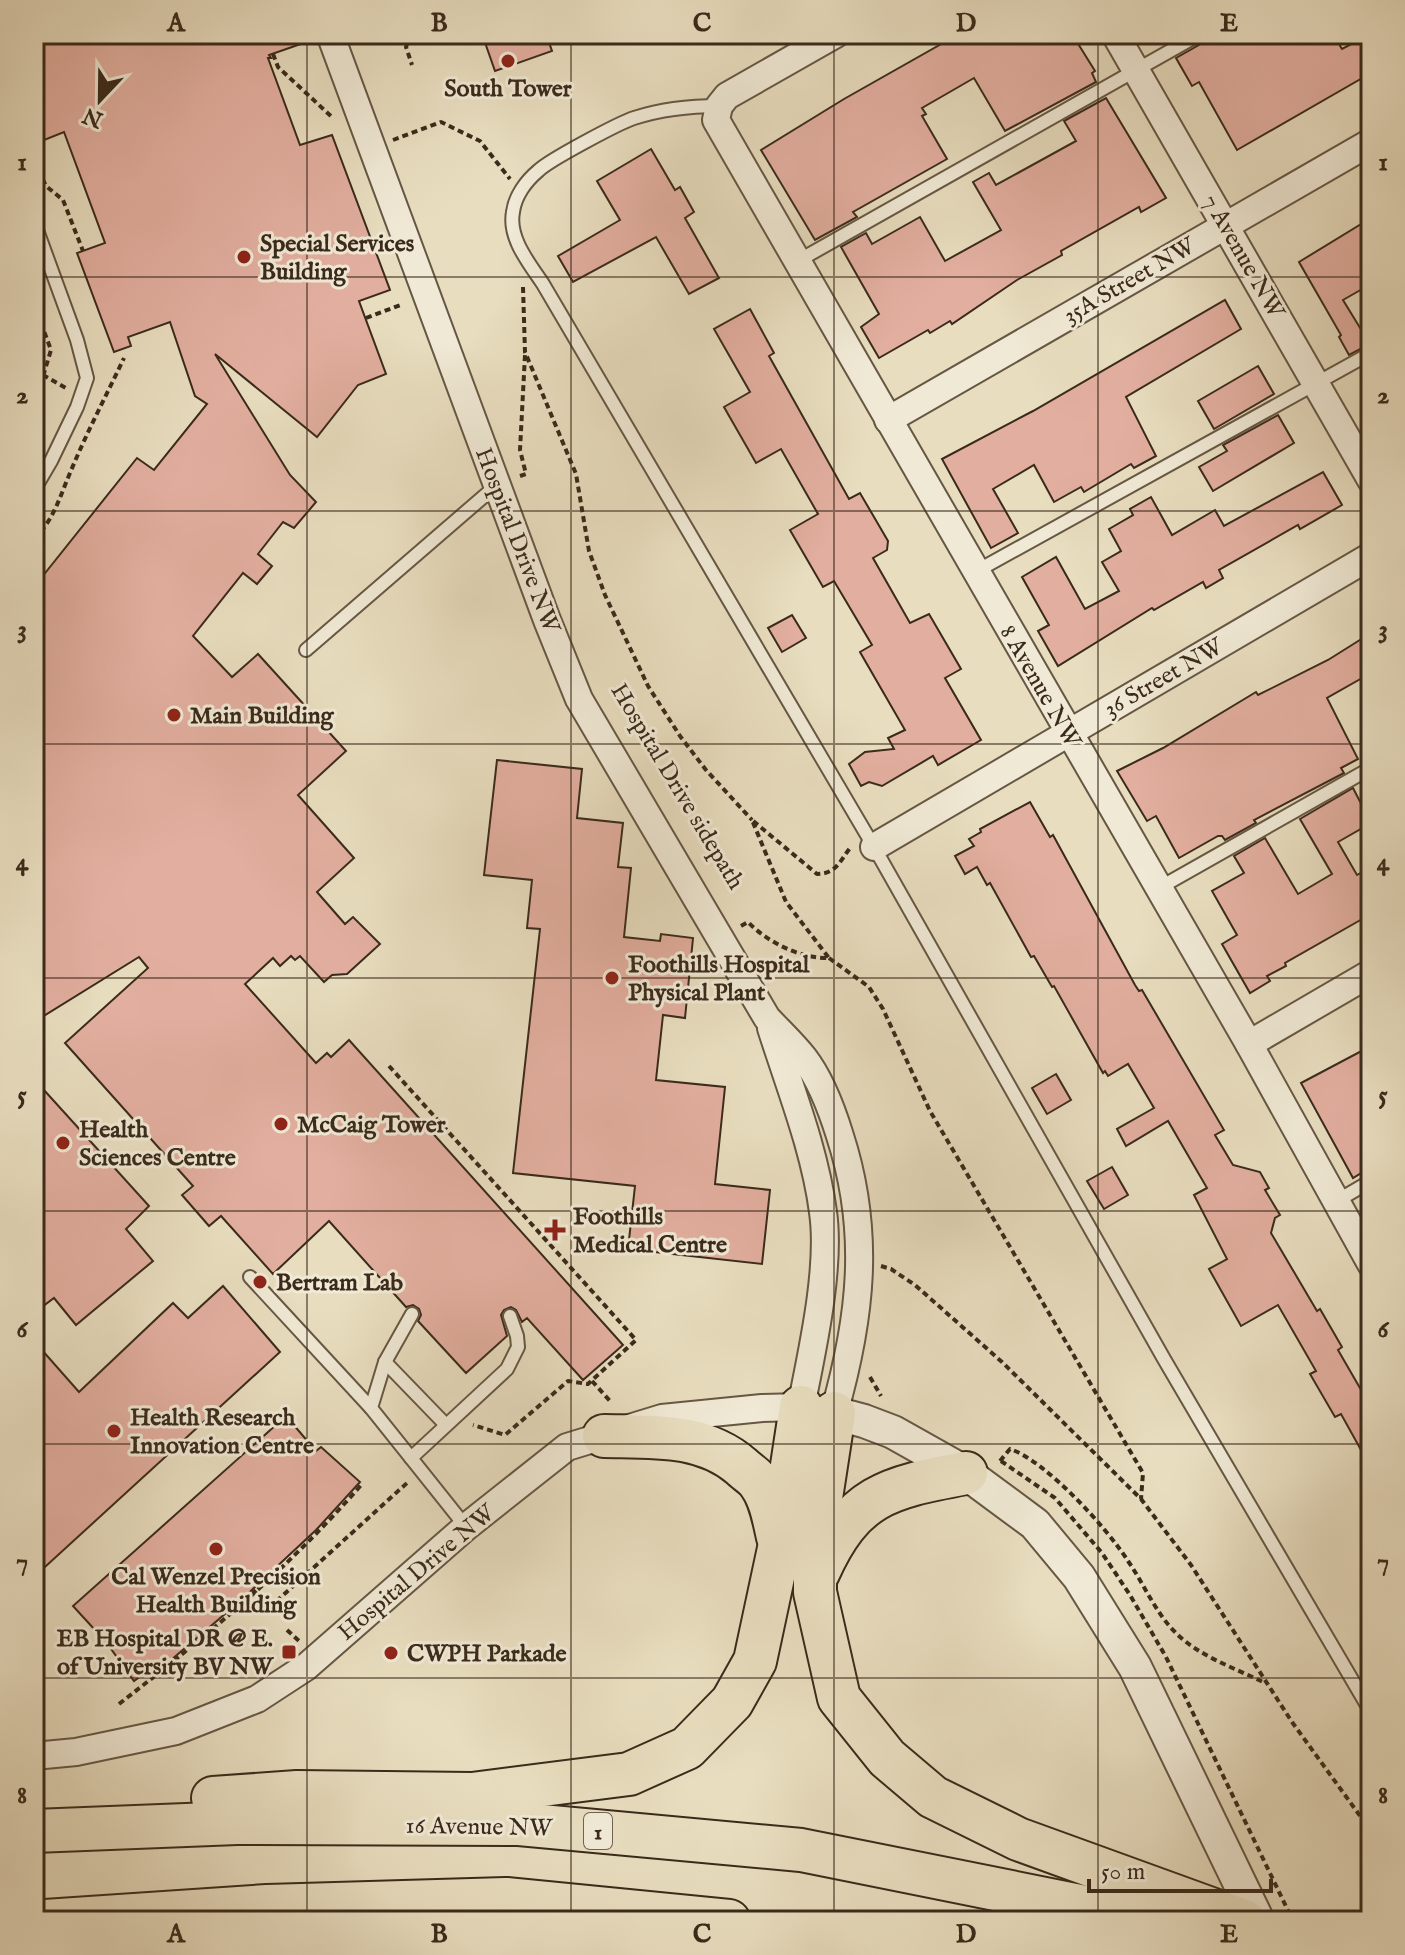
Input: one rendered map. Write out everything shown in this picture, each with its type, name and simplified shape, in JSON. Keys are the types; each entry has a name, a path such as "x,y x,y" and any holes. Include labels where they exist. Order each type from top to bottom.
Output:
{"highway":[{"path":"34,1820 103,1805 297,1792 472,1794 629,1774 687,1748 732,1702 755,1661 780,1544 818,1410"},
{"path":"818,1410 815,1582 827,1653 839,1698 887,1758 933,1797 1018,1839 1242,1902"},
{"path":"607,1419 653,1437 695,1441 722,1452 760,1483 771,1508 780,1544"},
{"path":"815,1582 827,1553 859,1508 891,1491 983,1467"},
{"name":"16 Avenue NW","path":"34,1831 237,1823 519,1824 801,1850 1155,1921"},
{"path":"45,1921 267,1906 506,1899 729,1921"},
{"path":"341,1905 424,1921"}],"street":[{"path":"719,106 727,96 836,34"},
{"name":"7 Avenue NW","path":"1115,34 1371,480"},
{"name":"Hospital Drive NW","path":"341,37 507,481 579,699 767,1018 806,1060 833,1112 850,1166 856,1200 860,1236 858,1286 851,1351 818,1410"},
{"name":"8 Avenue NW","path":"719,106 716,120 1249,1044 1371,1264"},
{"name":"35A Street NW","path":"888,420 1371,142"},
{"name":"36 Street NW","path":"874,847 1371,556"},
{"path":"1249,1044 1371,973"},
{"name":"Hospital Drive NW","path":"767,1018 814,1167 824,1213 823,1263 813,1345 818,1410"},
{"name":"Hospital Drive NW","path":"34,1756 76,1752 176,1731 257,1699 306,1667 466,1527 607,1419 662,1418 762,1408 818,1410"},
{"path":"818,1410 893,1432 983,1467 1035,1524 1079,1577 1135,1667 1242,1902 1258,1921"}],"lane":[{"path":"796,262 1200,34"},
{"path":"719,106 672,109 632,118 539,169 519,192 512,214 522,252 874,847 1156,1346 1371,1712"},
{"path":"34,222 77,340 87,378 71,421 34,490"},
{"path":"975,572 1371,353"},
{"path":"306,650 507,481"},
{"path":"1159,888 1371,768"},
{"path":"1335,1202 1371,1181"},
{"path":"250,1277 371,1408 466,1527"},
{"path":"371,1408 385,1362 412,1314"},
{"path":"411,1458 507,1369 518,1347 510,1316"},
{"path":"385,1362 445,1424"}],"path":[{"path":"341,37 368,34"},
{"path":"407,34 406,47 412,65"},
{"path":"273,54 278,67 333,119"},
{"path":"391,140 441,122 480,141 505,172"},
{"path":"34,161 46,186 63,200 83,251"},
{"path":"41,192 46,186"},
{"path":"507,481 526,474 520,450 525,352 522,252"},
{"path":"366,318 408,301"},
{"path":"34,304 51,350 42,380"},
{"path":"51,350 63,345"},
{"path":"525,352 576,474 589,551 605,595 648,686 680,736 752,820 817,874 828,874 839,865 855,842 874,847"},
{"path":"34,539 42,532 61,499 68,475 124,358"},
{"path":"34,370 42,380 66,388"},
{"path":"34,407 36,399"},
{"path":"752,820 786,902 829,958 869,987 883,1009 930,1111 1143,1473 1141,1499"},
{"path":"741,926 748,922 764,938 814,958 829,958"},
{"path":"389,1066 636,1340 588,1384 568,1381 505,1435 468,1425"},
{"path":"875,1264 891,1269 915,1285 1002,1362 1141,1499 1191,1565 1292,1722 1371,1831"},
{"path":"592,1381 607,1419"},
{"path":"983,1467 1010,1449 1025,1454 1076,1499 1127,1558 1174,1631 1189,1645 1268,1685"},
{"path":"254,1592 270,1610 407,1483"},
{"path":"119,1704 213,1632 362,1484"},
{"path":"1282,1897 1293,1921"}],"building":[{"path":"34,34 314,34 315,39 269,55 271,58 268,58 300,145 332,135 390,290 359,301 386,374 358,385 317,437 215,354 290,475 316,502 294,528 283,522 258,554 272,566 257,584 243,573 193,636 232,677 258,654 346,751 298,795 354,858 317,892 345,924 353,917 380,944 347,974 332,975 324,982 300,956 295,960 291,956 280,966 273,958 245,984 316,1063 327,1053 331,1057 349,1040 623,1345 583,1380 527,1318 522,1322 511,1307 501,1315 507,1336 466,1373 418,1321 421,1315 419,1309 413,1305 406,1307 329,1221 273,1274 221,1216 209,1226 182,1195 193,1186 65,1043 148,968 139,957 34,1022 34,587 137,458 154,470 207,404 195,396 170,322 128,337 131,346 114,352 77,253 105,243 64,132 34,144"},
{"name":"South Tower","path":"482,34 546,34 552,51 495,71"},
{"path":"959,34 1072,34 1095,71 1092,73 1096,82 1005,131 974,78 922,108 926,114 922,116 947,159 853,212 857,217 815,240 761,150"},
{"path":"1209,34 1333,34 1342,49 1371,34 1371,73 1237,150 1199,82 1192,86 1176,58 1204,42"},
{"path":"1106,98 1166,198 1141,212 1139,207 1061,251 1062,255 1017,280 952,324 950,321 930,333 928,330 879,358 861,327 879,314 841,247 866,233 872,244 920,217 945,261 1001,230 973,182 989,173 996,185 1076,141 1064,121"},
{"path":"651,149 675,190 680,187 694,212 685,218 719,278 689,294 656,237 573,282 558,256 620,220 597,181"},
{"path":"1371,218 1371,284 1343,300 1370,344 1349,355 1339,337 1341,335 1299,262"},
{"path":"1225,300 1241,329 1126,397 1156,456 1134,468 1131,464 1084,492 1081,487 1054,502 1034,465 993,489 1018,533 991,548 942,459 1033,411"},
{"path":"750,309 774,353 769,356 849,499 860,493 888,541 887,550 873,558 910,623 929,614 961,669 945,678 981,740 938,765 933,756 882,786 869,782 861,786 849,764 865,752 894,749 888,738 905,730 860,652 872,645 834,581 823,587 790,530 818,514 781,449 756,463 724,407 750,392 714,329"},
{"path":"1258,366 1274,394 1214,429 1198,401"},
{"path":"1278,415 1294,443 1213,491 1199,467 1227,451 1223,445"},
{"path":"1323,472 1342,505 1300,529 1298,525 1219,570 1223,578 1206,588 1203,582 1154,610 1152,608 1058,666 1038,631 1049,625 1022,577 1056,557 1085,609 1119,591 1102,562 1121,551 1109,529 1133,515 1130,509 1151,497 1172,535 1215,510 1224,526"},
{"path":"792,615 806,638 782,652 768,628"},
{"path":"1371,633 1371,673 1327,698 1358,759 1341,768 1344,773 1254,820 1256,823 1225,840 1218,836 1179,858 1156,816 1147,821 1117,771 1163,748 1256,692 1258,695 1328,660"},
{"name":"Foothills Hospital Physical Plant","path":"497,760 582,769 577,818 623,823 618,867 631,868 624,937 660,941 661,934 693,938 685,1018 663,1015 656,1080 725,1087 715,1184 770,1190 762,1264 628,1249 635,1186 513,1173 540,929 527,928 532,880 484,875"},
{"path":"1353,788 1371,823 1338,842 1357,875 1371,867 1371,914 1285,963 1286,966 1267,976 1270,981 1250,993 1222,944 1237,935 1212,891 1244,873 1234,856 1265,838 1298,894 1332,874 1300,819"},
{"path":"1030,802 1050,837 1053,835 1135,985 1139,991 1142,990 1224,1130 1215,1135 1233,1165 1260,1172 1269,1188 1265,1190 1280,1215 1275,1218 1271,1233 1342,1347 1338,1350 1371,1407 1371,1468 1341,1414 1335,1417 1310,1374 1316,1371 1278,1305 1241,1326 1209,1269 1227,1259 1194,1195 1207,1188 1168,1121 1126,1146 1117,1129 1154,1108 1128,1064 1108,1076 1105,1071 1103,1073 1054,986 1034,956 1031,957 990,883 987,885 977,867 965,874 955,856 974,846 969,839 981,832 980,829"},
{"path":"1371,1046 1371,1167 1353,1178 1301,1083"},
{"path":"1056,1074 1071,1100 1047,1114 1032,1088"},
{"name":"Health Sciences Centre","path":"34,1079 149,1206 126,1229 153,1261 76,1325 54,1298 34,1313"},
{"path":"1112,1167 1128,1195 1104,1209 1087,1181"},
{"name":"Health Research Innovation Centre","path":"223,1286 280,1352 34,1577 34,1341 79,1392 173,1303 188,1318"},
{"name":"Cal Wenzel Precision Health Building","path":"286,1416 316,1451 321,1447 360,1482 316,1530 239,1602 164,1666 161,1661 134,1681 106,1642 73,1606"}],"place":[{"name":"South Tower","path":"508,61"},
{"name":"Special Services Building","path":"244,257"},
{"name":"Main Building","path":"174,715"},
{"name":"Foothills Hospital Physical Plant","path":"612,978"},
{"name":"McCaig Tower","path":"281,1124"},
{"name":"Health Sciences Centre","path":"63,1143"},
{"name":"Foothills Medical Centre","path":"555,1230"},
{"name":"Bertram Lab","path":"260,1282"},
{"name":"Health Research Innovation Centre","path":"114,1431"},
{"name":"Cal Wenzel Precision Health Building","path":"216,1549"},
{"name":"EB Hospital DR @ E. of University BV NW","path":"289,1652"},
{"name":"CWPH Parkade","path":"391,1653"}]}
